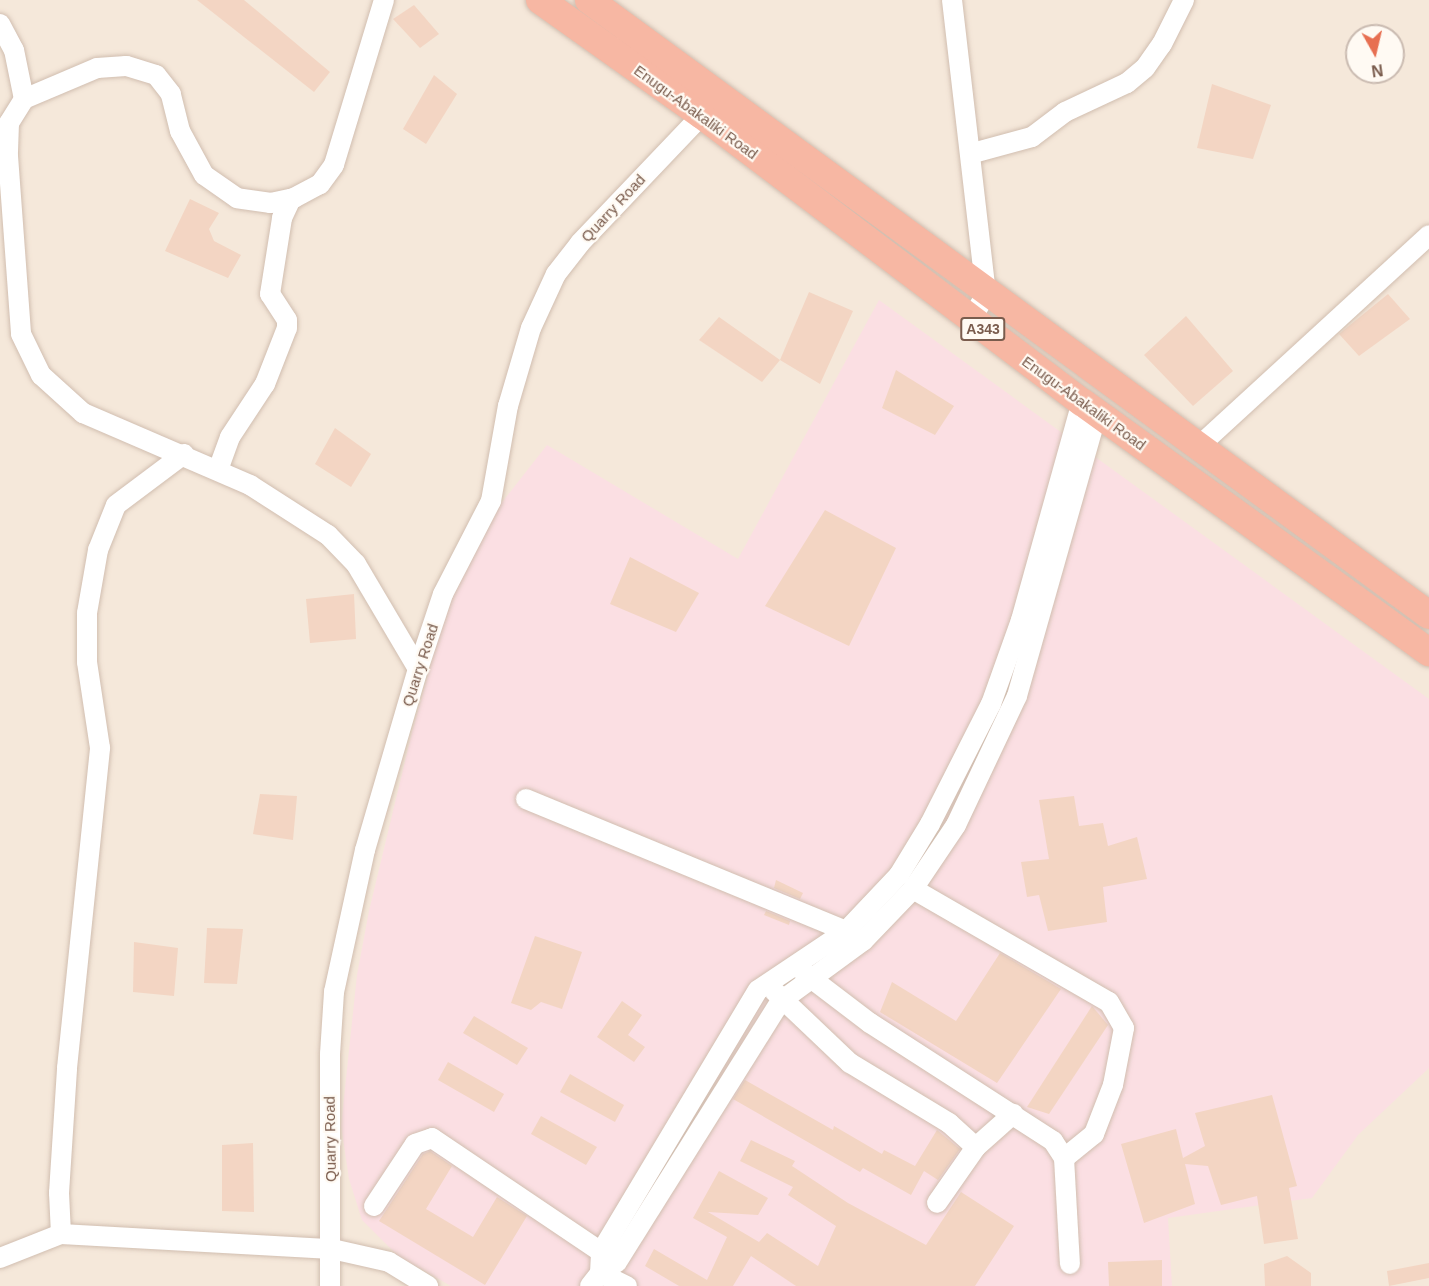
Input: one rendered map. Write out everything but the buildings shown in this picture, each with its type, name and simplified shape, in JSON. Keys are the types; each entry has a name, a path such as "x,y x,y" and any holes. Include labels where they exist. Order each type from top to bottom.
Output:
{"highway":[{"name":"Enugu-Abakaliki Road","path":"540,0 702,115 1089,408 1429,652"},
{"name":"Enugu-Abakaliki Road","path":"589,0 986,294"},
{"name":"A343","path":"986,294 1199,446 1429,615"}],"street":[{"path":"384,0 334,165 320,184 291,199 271,203 237,198 204,175 180,131 171,94 156,75 126,66 97,68 24,99 9,123 8,156 21,334 41,375 83,413 218,470 295,510 328,535 356,564 418,669"},
{"path":"951,0 973,153 986,294 971,320"},
{"path":"973,153 1032,137 1065,112 1127,83 1146,68 1184,0"},
{"path":"0,24 14,50 24,99"},
{"name":"Quarry Road","path":"330,1286 332,1249 330,1054 334,992 364,850 418,669 443,594 491,501 511,395 531,328 556,274 580,243 702,115"},
{"path":"218,470 230,436 264,384 287,328 287,320 270,294 282,218 291,199"},
{"path":"1199,446 1429,235"},
{"path":"595,1279 601,1252 758,990 803,972 863,941 913,889 956,825 1017,696 1089,408"},
{"path":"595,1279 616,1262 781,1001 803,972 899,875 930,824 991,704 1021,620 1089,408"},
{"path":"61,1234 59,1193 67,1068 100,748 87,662 87,614 98,550 116,505 183,454"},
{"path":"526,799 846,931"},
{"path":"913,889 1109,1002 1124,1028 1116,1075 1094,1134 1064,1158"},
{"path":"803,972 870,1023 1053,1141 1064,1158 1070,1264"},
{"path":"770,985 781,1001 850,1063 949,1123 976,1147"},
{"path":"687,1108 705,1119"},
{"path":"938,1203 976,1147 1013,1114"},
{"path":"374,1206 415,1144 432,1138 601,1252"},
{"path":"634,1196 651,1207"},
{"path":"0,1258 61,1234 332,1249 388,1262 428,1286"},
{"path":"595,1279 627,1286"}],"shaded area":[{"path":"0,0 1429,0 1429,1286 0,1286"},
{"path":"879,300 1429,699 1429,1068 1358,1135 1312,1198 1168,1218 1172,1286 451,1286 398,1256 362,1220 349,1179 341,1126 357,975 369,911 412,732 455,578 481,529 547,445 738,559"}]}
